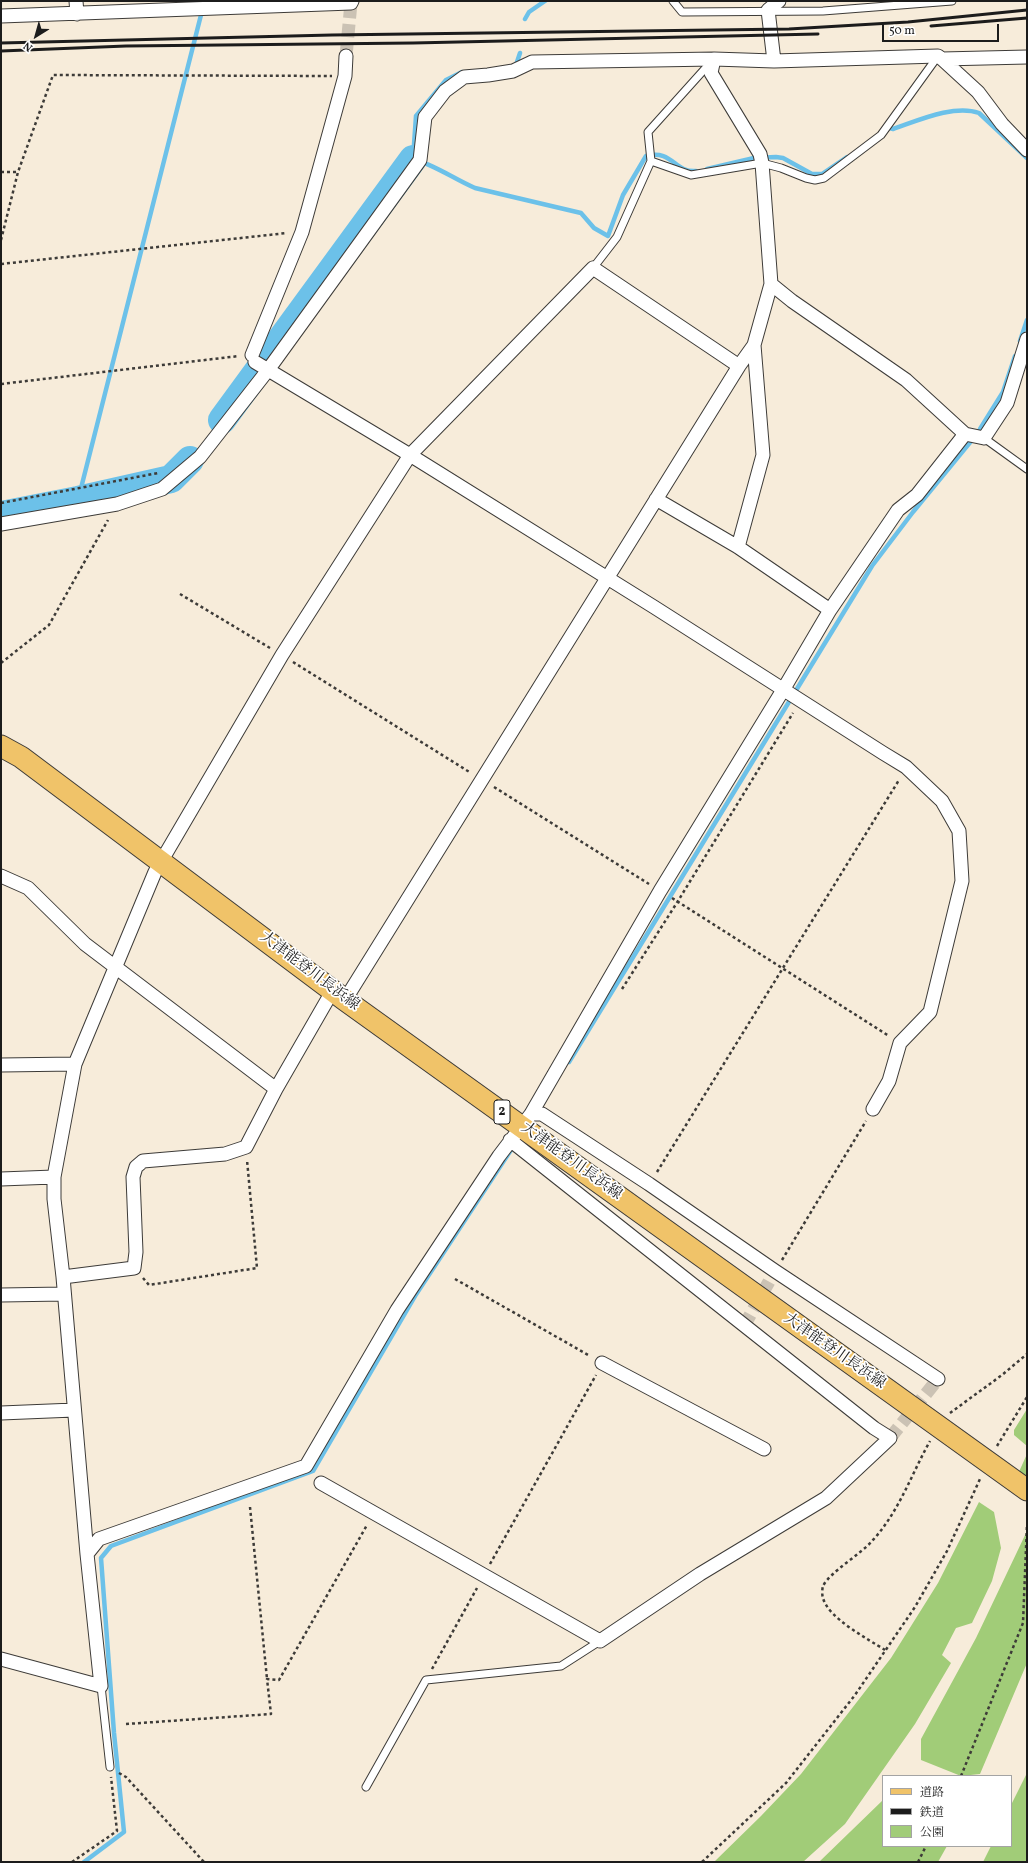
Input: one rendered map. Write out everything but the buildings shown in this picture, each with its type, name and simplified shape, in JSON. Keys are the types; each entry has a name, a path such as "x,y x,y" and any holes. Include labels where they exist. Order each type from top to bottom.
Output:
{"main road":[{"name":"大津能登川長浜線","path":"1,746 21,756 339,995 642,1215 1027,1490"}],"street":[{"path":"1,16 76,8 351,3 352,1"},
{"path":"774,61 768,10 779,1"},
{"path":"346,56 345,76 302,232 253,358 268,370 410,455 606,579 654,607 906,767 942,801 959,831 962,881 930,1012 900,1043 889,1081 873,1109"},
{"path":"1,524 117,504 162,489 200,457 268,370 420,160 425,117 445,91 464,77 513,71 532,62 714,59 774,61 1027,57"},
{"path":"940,58 978,92 1002,124 1027,150"},
{"path":"714,59 711,73 761,159 771,284 754,345 763,455 738,547"},
{"path":"1,1659 101,1686 87,1554 63,1277 54,1199 54,1177 74,1064 155,872 282,656 410,455 593,268 738,366"},
{"path":"771,284 792,302 906,380 965,434 984,438 1007,403 1027,339"},
{"path":"63,1277 134,1268 136,1252 133,1177 136,1167 143,1161 225,1154 246,1147 276,1089 481,779 738,366 754,345"},
{"path":"87,1554 99,1539 306,1466 397,1310 521,1127 660,891 792,695 830,610 898,510 917,495 965,434"},
{"path":"656,499 738,547 830,610"},
{"path":"1,876 28,888 85,944 276,1089"},
{"path":"1,1065 74,1064"},
{"path":"521,1127 542,1114 649,1184 775,1271 938,1379"},
{"path":"321,1482 600,1641 700,1574 826,1498 890,1438 868,1423 521,1127"},
{"path":"1,1179 54,1177"},
{"path":"1,1295 64,1294"},
{"path":"602,1364 764,1449"},
{"path":"1,1413 74,1410"}],"lane":[{"path":"673,1 682,12 768,10 823,11 952,1"},
{"path":"650,157 691,175 761,159 806,178 815,180 824,178 881,135 940,58"},
{"path":"593,268 617,237 650,157 648,132 714,59"},
{"path":"984,438 1027,469"},
{"path":"366,1787 426,1680 561,1666 600,1641"},
{"path":"101,1686 110,1767"}],"path":[{"path":"1,240 18,172 54,75 345,76"},
{"path":"1,172 18,172"},
{"path":"1,264 302,232"},
{"path":"1,384 253,358"},
{"path":"1,503 162,472"},
{"path":"1,663 50,625 117,504"},
{"path":"180,594 660,891"},
{"path":"792,695 676,900 900,1043"},
{"path":"649,1184 906,767"},
{"path":"775,1271 873,1109"},
{"path":"134,1268 149,1285 257,1268 246,1147"},
{"path":"426,1680 602,1364 455,1279"},
{"path":"950,1413 1002,1375 1027,1354"},
{"path":"993,1453 1027,1397"},
{"path":"885,1650 849,1627 828,1609 822,1598 823,1587 832,1576 872,1541 888,1521 904,1494 918,1462 930,1441"},
{"path":"702,1862 786,1783 855,1695 915,1607 947,1551 983,1472"},
{"path":"126,1724 271,1714 250,1506"},
{"path":"267,1679 279,1680 374,1512"},
{"path":"961,1775 1023,1623 1027,1524"},
{"path":"72,1862 118,1831 110,1767"},
{"path":"124,1776 204,1862"},
{"path":"918,1862 926,1847"}],"green space":[{"path":"1027,1409 1027,1446 1014,1435 1014,1430"},
{"path":"1027,1454 1027,1483 1018,1474"},
{"path":"979,1502 994,1512 1001,1548 992,1581 972,1623 956,1628 942,1655 951,1663 915,1724 845,1824 803,1862 714,1862 801,1774 891,1658 938,1583"},
{"path":"1027,1531 1027,1663 980,1774 958,1775 921,1760 921,1739 976,1638"},
{"path":"1027,1773 1027,1862 983,1862 990,1847 1012,1847 1012,1803"},
{"path":"882,1801 882,1847 946,1847 938,1862 819,1862"}],"waterway":[{"path":"78,500 202,11 203,1"},
{"path":"525,19 529,12 545,1"},
{"path":"516,65 520,53"},
{"path":"462,72 446,80 416,116 413,159 429,165 475,188 581,213 594,228 608,236 623,195 646,156 662,156 668,158 683,169 696,171"},
{"path":"886,127 893,129 947,112 969,111 979,113 1027,158"},
{"path":"707,169 754,158 776,157 783,158 812,174 822,174 847,157"},
{"path":"222,420 413,159"},
{"path":"1020,341 1027,320"},
{"path":"980,429 1003,392 1015,356"},
{"path":"569,1062 872,566 913,512 972,440"},
{"path":"1,515 78,500 171,479 190,460"},
{"path":"84,1862 124,1832 114,1733 101,1558 111,1546 313,1471 415,1296 511,1150"}],"tunnel":[{"path":"346,56 351,3"},
{"path":"744,1326 775,1271"},
{"path":"890,1438 938,1379"}],"railway":[{"path":"1,43 332,35 789,29 908,22 1027,10"},
{"path":"931,26 1027,18"},
{"path":"1,51 126,46 413,43 818,34"}]}
